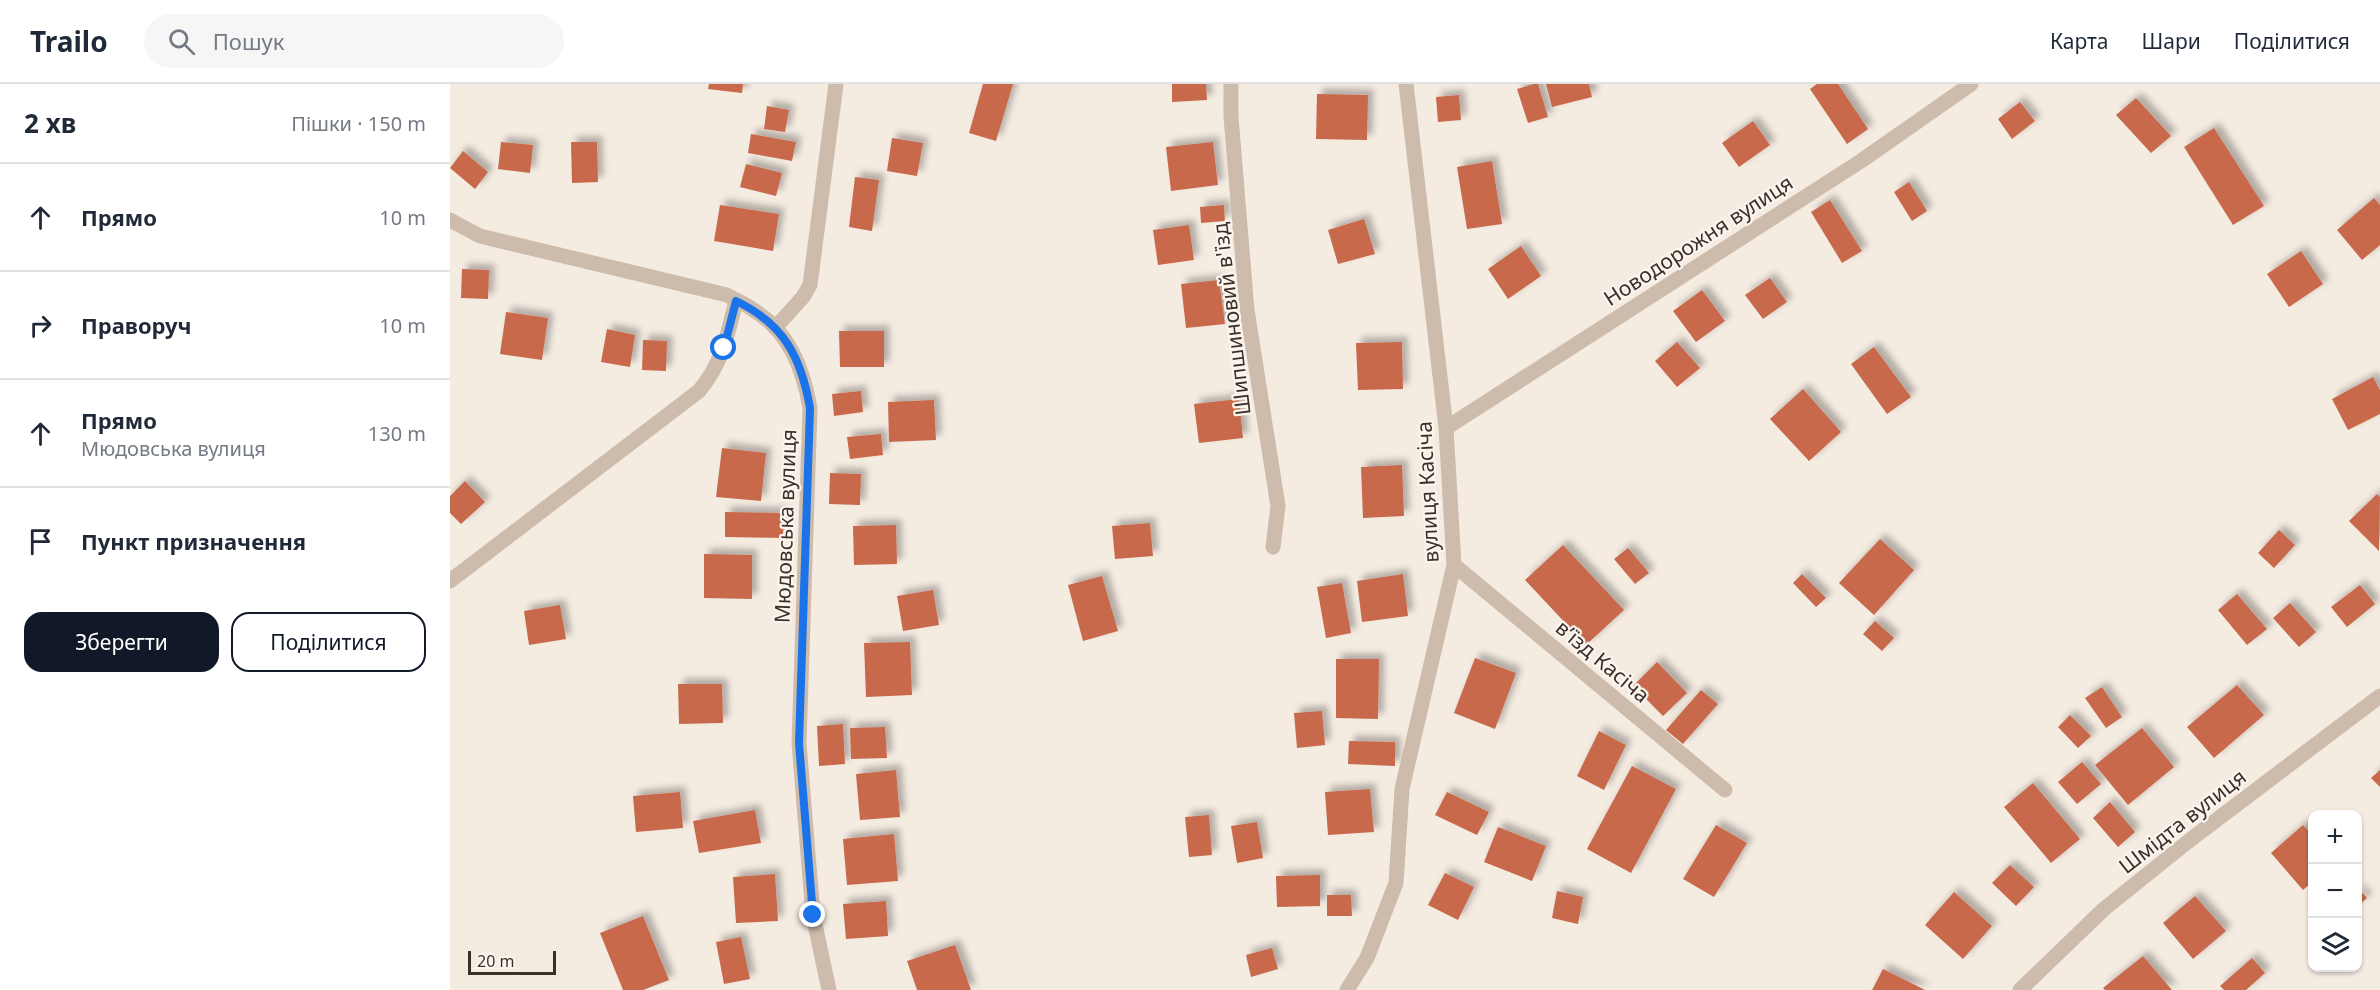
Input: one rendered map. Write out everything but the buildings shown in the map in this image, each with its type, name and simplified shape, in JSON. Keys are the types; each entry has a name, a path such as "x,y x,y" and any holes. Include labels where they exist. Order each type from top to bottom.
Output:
{"street":[{"path":"776,328 803,297 810,285 836,84"},
{"name":"Шипшиновий в'їзд","path":"1231,84 1231,117 1247,310 1278,506 1273,547"},
{"name":"вулиця Касіча","path":"1347,990 1367,958 1396,883 1402,789 1454,565 1446,428 1406,84"},
{"name":"Новодорожня вулиця","path":"1446,428 1861,161 1971,84"},
{"name":"Мюдовська вулиця","path":"450,220 480,236 727,295 753,309 776,328 793,352 805,379 810,408 799,743 813,915 829,990"},
{"path":"450,581 699,391 713,374 724,348 736,301"},
{"name":"в’їзд Касіча","path":"1454,565 1725,790"},
{"name":"Шмідта вулиця","path":"2023,988 2104,909 2199,833 2380,696"}],"route":[{"path":"724,348 736,301 753,309 776,328 793,352 805,379 810,408 799,743 813,915"}]}
